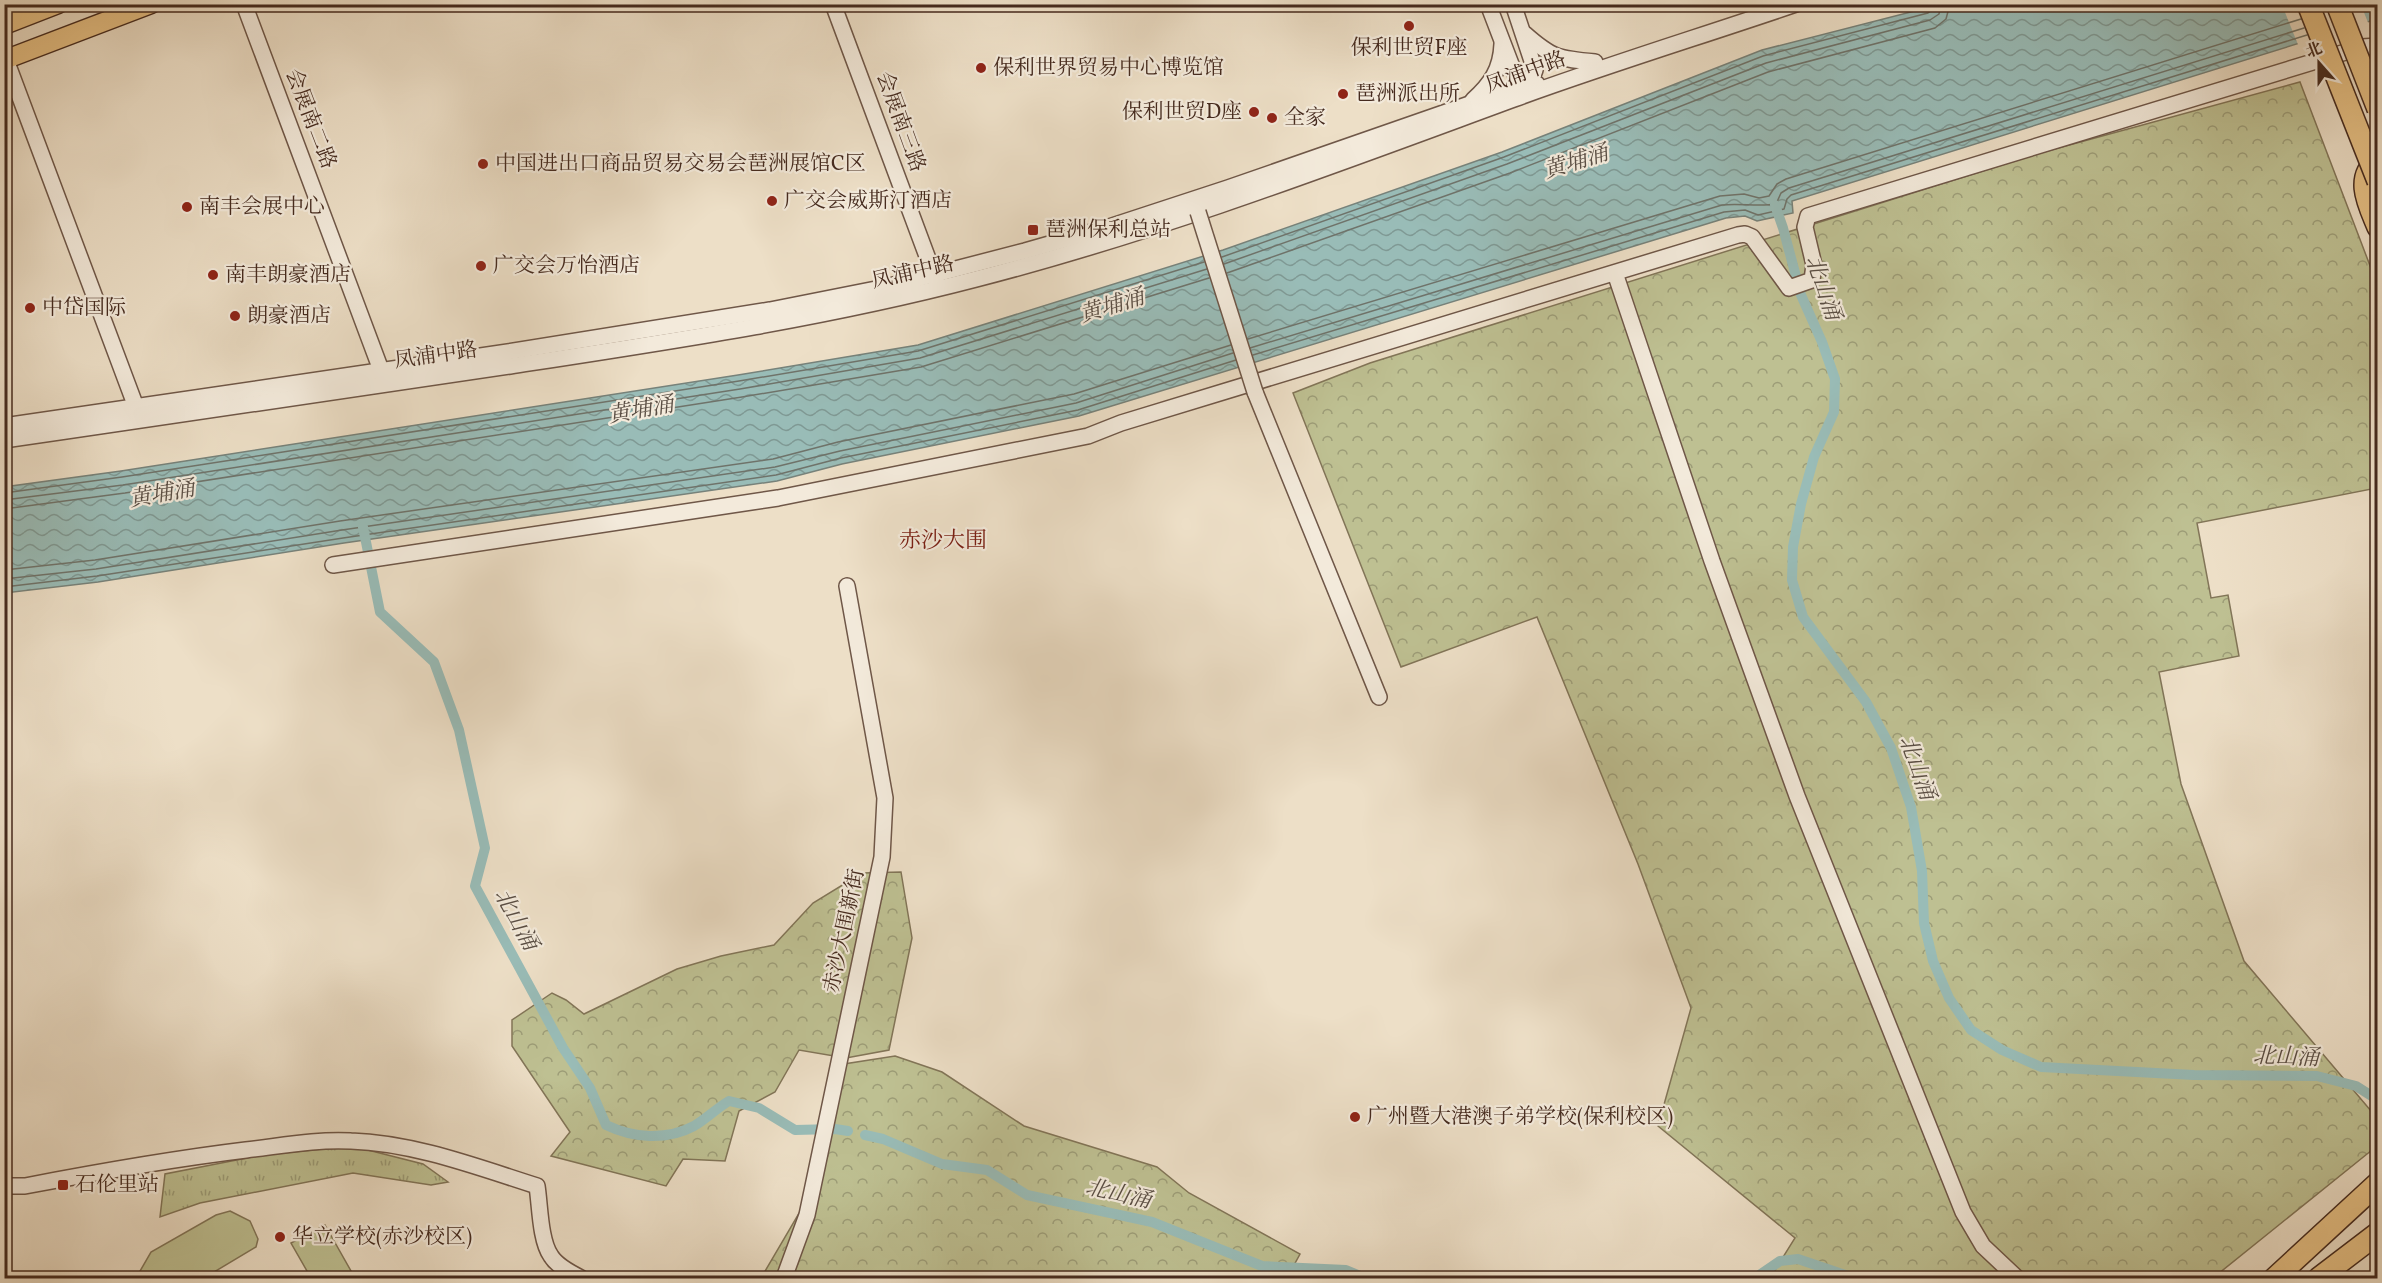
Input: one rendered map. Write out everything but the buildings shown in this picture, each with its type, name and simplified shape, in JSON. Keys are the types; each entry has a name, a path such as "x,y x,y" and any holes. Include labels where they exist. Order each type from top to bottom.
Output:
{"highway":[{"path":"2308,4 2378,181"},
{"path":"2337,4 2378,109"},
{"path":"2378,160 2367,171 2364,179 2364,190 2378,227"},
{"path":"2275,1278 2378,1183"},
{"path":"2275,1278 2378,1199"},
{"path":"2319,1278 2378,1233"}],"main road":[{"path":"4,25 58,4"},
{"path":"5,60 151,4"}],"street":[{"name":"会展南二路","path":"244,4 384,377"},
{"name":"会展南三路","path":"834,4 936,281"},
{"path":"1488,4 1518,77 1530,83 1554,85"},
{"path":"1512,4 1535,70 1530,83 1512,100"},
{"name":"凤浦中路","path":"4,426 139,413 788,321 936,281 1109,227 1765,4"},
{"name":"凤浦中路","path":"936,281 1096,245 1198,212 1554,85 1796,4"},
{"path":"1523,33 1550,55 1568,60 1594,62"},
{"path":"1466,105 1493,79 1502,56 1502,41"},
{"path":"333,566 778,498 1088,436 1121,423 1745,234 1752,237 1761,247 1789,288 1812,280 1814,266 1805,227 1808,216 2340,53 2362,47 2378,46"},
{"path":"5,60 139,413"},
{"path":"1198,212 1255,392 1379,697"},
{"path":"1615,273 1712,561 1797,796 1963,1212 1983,1246 2017,1278"},
{"name":"凤浦中路","path":"4,440 139,413"},
{"name":"赤沙大围新街","path":"784,1278 807,1215 882,858 885,798 847,586"},
{"path":"4,1186 25,1186 168,1161 305,1143 368,1142 440,1157 537,1186 546,1244 555,1260 581,1278"}],"green space":[{"path":"2300,82 2377,284 2377,488 2197,523 2211,598 2228,595 2239,656 2159,672 2181,784 2244,961 2377,1118 2377,1146 2213,1278 1770,1278 1795,1238 1658,1126 1691,1008 1638,864 1537,617 1401,667 1293,393 1370,363 2040,153"},
{"path":"901,872 912,938 889,1050 846,1058 799,1050 775,1092 739,1111 725,1161 683,1159 666,1186 551,1156 570,1132 512,1046 512,1020 552,993 566,1000 584,1014 677,969 721,956 774,945 813,903 862,873"},
{"path":"895,1056 942,1072 1024,1126 1157,1167 1189,1193 1300,1254 1287,1278 761,1278 818,1181 844,1064"},
{"path":"352,1146 423,1164 448,1182 431,1185 353,1173 200,1203 160,1217 165,1174 263,1155"},
{"path":"230,1211 250,1221 258,1239 256,1247 204,1278 142,1278 140,1271 151,1252 216,1215"},
{"path":"325,1225 355,1278 311,1278 291,1243"}],"water":[{"name":"黄埔涌","path":"1938,5 2377,5 2377,19 1792,201 1793,213 1757,221 1745,216 1726,218 1079,416 842,464 777,481 344,543 98,582 5,593 4,487 121,471 918,345 1223,250 1502,152 1762,50"}],"pier":[{"path":"2282,5 2361,5 2369,25 2299,47"}],"waterway":[{"name":"北山涌","path":"1775,205 1801,295 1822,342 1835,379 1834,412 1814,457 1801,504 1793,547 1792,580 1803,617 1866,702 1891,748 1911,807 1922,871 1924,923 1933,961 1949,998 1971,1030 2002,1050 2041,1067 2194,1075 2317,1076 2356,1086 2378,1100"},
{"name":"北山涌","path":"363,527 380,612 434,662 459,730 485,848 475,886 563,1048 590,1088 606,1125 638,1135 672,1134 694,1126 729,1101 759,1108 795,1130 848,1131"},
{"name":"北山涌","path":"865,1135 883,1139 942,1164 987,1170 1027,1195 1152,1222 1262,1266 1346,1270 1365,1278"},
{"name":"北山涌","path":"1755,1278 1780,1261 1798,1259 1854,1278"}],"place":[{"name":"保利世贸F座","path":"1409,26"},
{"name":"保利世界贸易中心博览馆","path":"981,68"},
{"name":"琶洲派出所","path":"1343,94"},
{"name":"保利世贸D座","path":"1254,112"},
{"name":"全家","path":"1272,118"},
{"name":"中国进出口商品贸易交易会琶洲展馆C区","path":"483,164"},
{"name":"广交会威斯汀酒店","path":"772,201"},
{"name":"南丰会展中心","path":"187,207"},
{"name":"琶洲保利总站","path":"1033,230"},
{"name":"广交会万怡酒店","path":"481,266"},
{"name":"南丰朗豪酒店","path":"213,275"},
{"name":"中岱国际","path":"30,308"},
{"name":"朗豪酒店","path":"235,316"},
{"name":"广州暨大港澳子弟学校(保利校区)","path":"1355,1117"},
{"name":"石伦里站","path":"63,1185"},
{"name":"华立学校(赤沙校区)","path":"280,1237"}],"district":[{"name":"赤沙大围","path":"943,541"}]}
